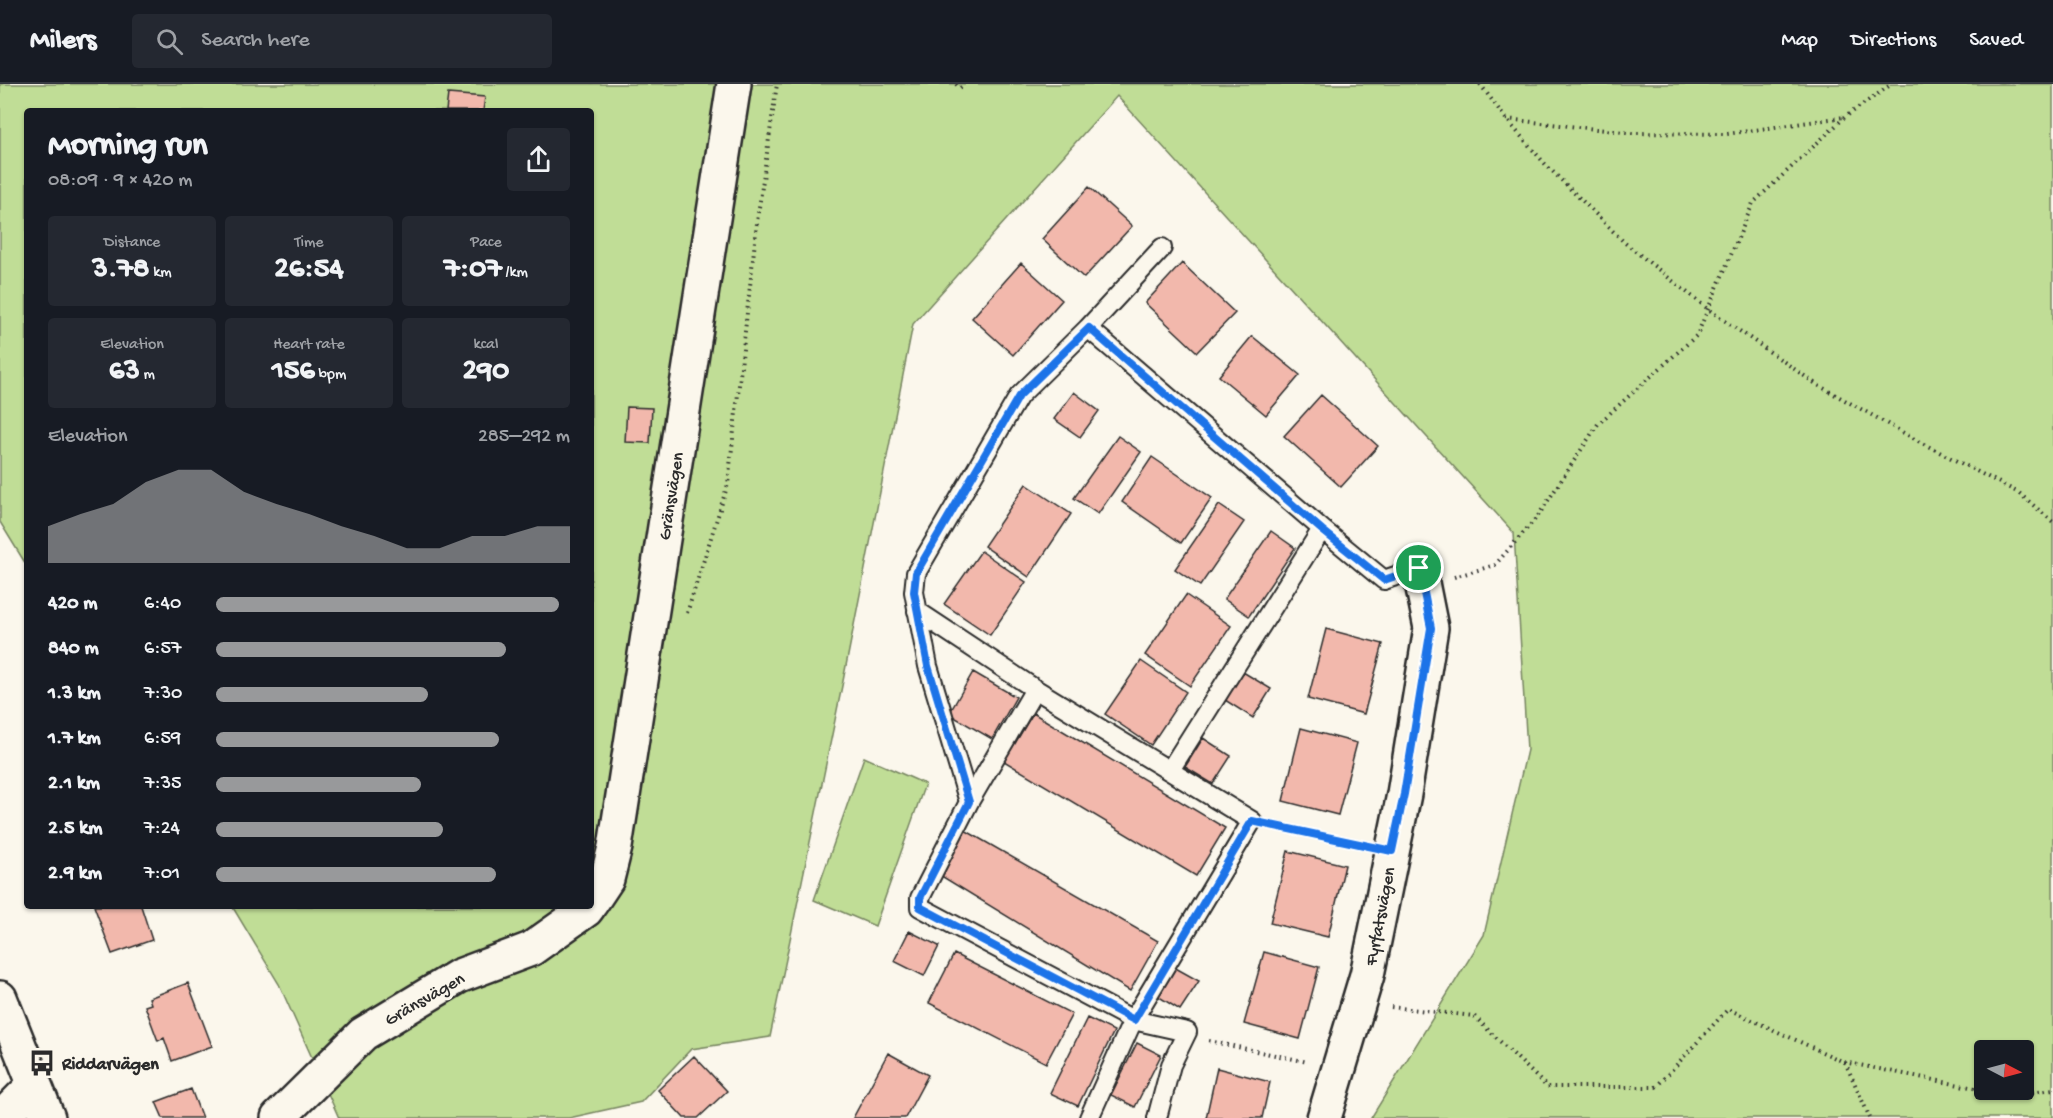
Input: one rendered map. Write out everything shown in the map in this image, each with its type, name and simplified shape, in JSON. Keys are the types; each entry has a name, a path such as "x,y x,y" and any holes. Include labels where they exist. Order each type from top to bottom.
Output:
{"street":[{"name":"Gränsvägen","path":"594,898 606,879 615,847 734,84"},
{"name":"Fyrfatsvägen","path":"1324,1118 1367,975 1404,794 1431,628 1419,568"},
{"name":"Gränsvägen","path":"278,1118 363,1034 459,976 531,949 587,909"},
{"path":"0,998 48,1118"},
{"path":"1,1118 34,1085"}],"lane":[{"path":"969,802 928,666 914,592 916,573 1019,396 1089,328 1162,248"},
{"path":"1089,328 1322,530 1384,580 1419,568"},
{"path":"1170,770 1322,530"},
{"path":"917,611 1035,689 1252,821 1134,1020 1089,1118"},
{"path":"1035,689 969,802 920,898 920,907 1134,1020 1187,1032 1171,1065 1157,1118"}],"path":[{"path":"683,622 728,484 758,214 777,84"},
{"path":"956,84 960,88 965,84"},
{"path":"1480,84 1506,119 1547,166 1624,243 1708,309 1816,384 1920,442 2019,492 2053,522"},
{"path":"1419,568 1445,579 1495,565 1538,516 1598,424 1697,334 1753,203 1845,117 1892,84"},
{"path":"1506,119 1632,132 1727,134 1845,117"},
{"path":"1252,821 1392,851"},
{"path":"1359,1003 1474,1016 1547,1087 1656,1087 1728,1009 1844,1062 2010,1095 2053,1089"},
{"path":"1187,1032 1192,1037 1340,1069"},
{"path":"1844,1062 1870,1118"}],"green space":[{"path":"0,84 2053,84 2053,1118 1371,1118 1484,935 1527,750 1514,533 1117,96 913,324 770,1037 691,1049 641,1102 569,1118 339,1118 279,984 234,909 594,909 594,108 24,108 24,561 0,522"},
{"path":"864,757 925,784 875,926 814,900"}],"building":[{"path":"448,94 485,97 483,108 446,108"},
{"path":"1089,187 1132,226 1084,278 1042,239"},
{"path":"1021,263 1062,300 1013,355 972,318"},
{"path":"1182,263 1235,313 1197,352 1145,303"},
{"path":"1252,336 1300,375 1266,415 1219,376"},
{"path":"1074,392 1099,411 1080,437 1054,419"},
{"path":"1321,395 1378,446 1341,487 1284,436"},
{"path":"627,407 652,408 650,443 625,442"},
{"path":"1118,436 1141,452 1098,514 1074,498"},
{"path":"1152,457 1212,498 1181,543 1122,502"},
{"path":"1026,484 1071,514 1029,577 984,546"},
{"path":"1219,505 1244,522 1200,586 1175,569"},
{"path":"1271,531 1295,548 1249,616 1224,599"},
{"path":"981,551 1026,582 990,635 944,604"},
{"path":"1186,595 1231,626 1190,686 1145,655"},
{"path":"1326,629 1383,644 1364,714 1308,699"},
{"path":"1141,661 1186,692 1151,745 1105,714"},
{"path":"973,672 1016,697 992,739 949,714"},
{"path":"1243,672 1271,689 1253,718 1225,700"},
{"path":"1033,713 1225,828 1196,876 1004,761"},
{"path":"1301,728 1357,743 1338,815 1283,801"},
{"path":"1203,738 1231,756 1213,784 1185,767"},
{"path":"963,829 1158,941 1130,991 938,874"},
{"path":"1288,851 1345,865 1328,937 1270,923"},
{"path":"95,909 142,909 152,940 112,954"},
{"path":"909,931 939,946 924,976 894,961"},
{"path":"1264,952 1319,967 1300,1039 1244,1024"},
{"path":"954,954 1072,1014 1046,1063 929,1003"},
{"path":"1172,966 1199,981 1180,1010 1156,995"},
{"path":"188,983 212,1046 172,1061 164,1038 158,1041 145,1006 151,1004 149,998"},
{"path":"1087,1018 1114,1031 1078,1106 1050,1093"},
{"path":"1137,1043 1161,1055 1135,1107 1111,1095"},
{"path":"888,1053 928,1075 905,1118 853,1118"},
{"path":"694,1056 727,1091 698,1118 684,1118 658,1090"},
{"path":"1217,1068 1270,1082 1262,1118 1206,1118"},
{"path":"191,1089 202,1118 163,1118 156,1102"}],"place":[{"name":"Riddarvägen","path":"42,1063"}],"route":[{"path":"1089,328 1322,530 1384,580 1419,568 1431,628 1404,794 1392,851 1252,821 1134,1020 920,907 920,898 969,802 928,666 914,592 916,573 1019,396 1089,328"}]}
